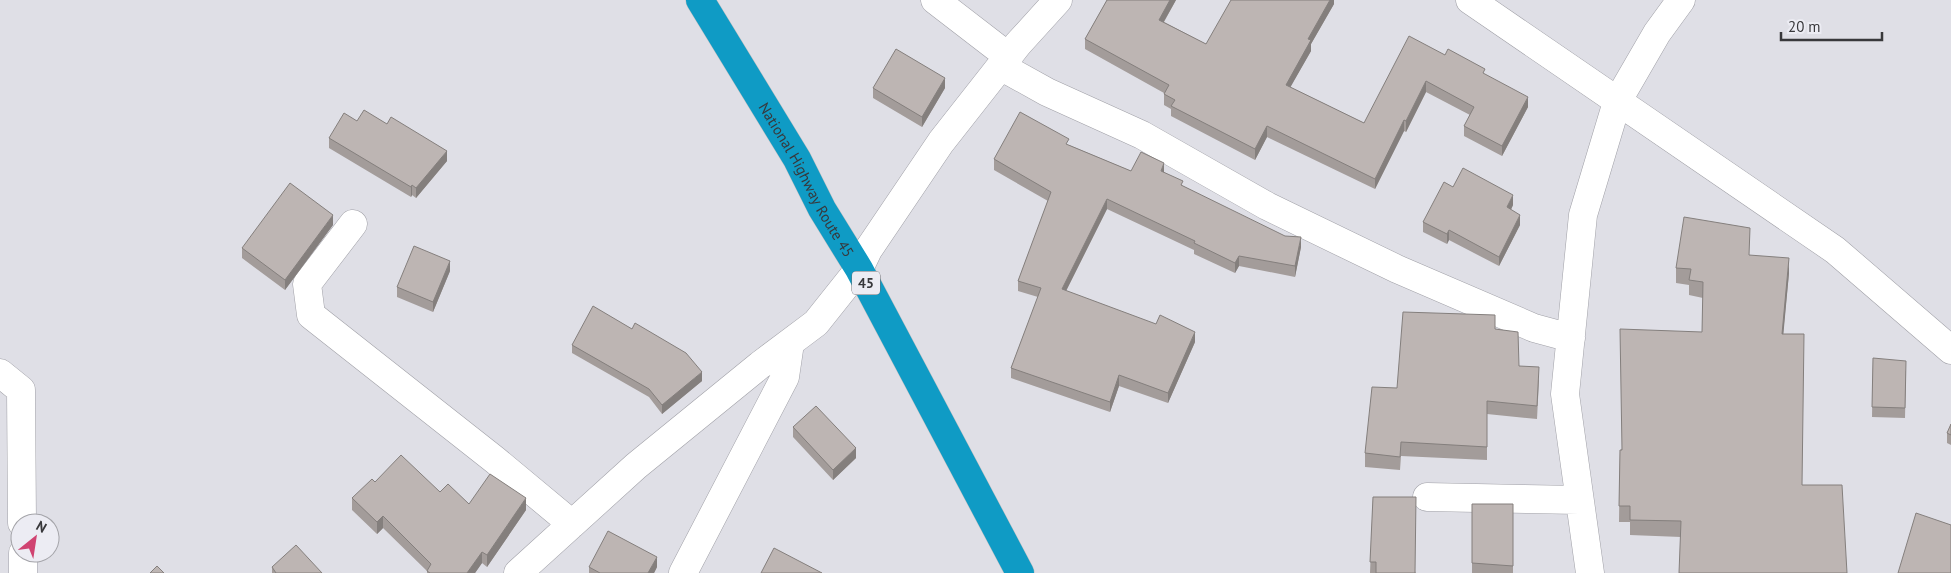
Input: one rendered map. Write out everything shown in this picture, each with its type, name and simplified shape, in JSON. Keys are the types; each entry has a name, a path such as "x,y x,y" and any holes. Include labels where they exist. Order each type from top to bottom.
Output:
{"highway":[{"name":"National Highway Route 45","path":"700,0 797,159 822,209 859,269 1020,573"}],"street":[{"path":"935,0 1006,62 1047,92 1142,135 1266,206 1397,269 1534,328 1571,338"},
{"path":"518,573 636,466 752,371 816,323 859,269 868,250 941,142 1058,0"},
{"path":"1470,0 1616,102 1836,250 1951,350"},
{"path":"1590,573 1565,394 1583,215 1616,102 1657,33 1682,0"},
{"path":"353,224 308,284 311,315 488,454 572,524"},
{"path":"682,573 785,377 790,343"},
{"path":"0,373 21,390 22,513"},
{"path":"1426,497 1579,500"}],"building":[{"path":"1107,0 1170,0 1159,20 1206,44 1231,0 1330,0 1308,39 1311,40 1286,85 1364,123 1409,36 1445,55 1448,49 1485,69 1483,73 1528,97 1502,146 1464,126 1474,107 1426,81 1406,121 1404,120 1375,179 1267,126 1255,149 1171,106 1175,100 1164,94 1169,85 1085,39"},
{"path":"896,49 945,78 922,117 873,88"},
{"path":"364,110 387,124 391,117 447,151 416,188 412,185 411,187 329,138 344,113 357,121"},
{"path":"1020,112 1069,139 1066,144 1131,171 1141,152 1164,163 1161,171 1183,181 1181,185 1285,236 1301,237 1295,266 1239,256 1235,263 1194,243 1195,241 1107,199 1062,289 1156,324 1160,315 1195,332 1168,393 1119,375 1110,402 1011,368 1041,288 1018,281 1051,192 994,159"},
{"path":"1463,168 1513,195 1507,207 1520,215 1499,257 1449,230 1447,234 1423,222 1444,182 1453,187"},
{"path":"290,183 333,215 285,280 242,248"},
{"path":"1684,217 1750,228 1749,255 1789,258 1782,334 1804,334 1802,485 1842,485 1847,573 1679,573 1681,521 1630,520 1630,506 1619,506 1620,450 1622,450 1620,329 1702,332 1703,282 1689,280 1691,269 1676,268"},
{"path":"414,246 450,261 433,302 397,287"},
{"path":"593,306 632,329 635,323 686,353 702,372 662,405 649,389 572,345"},
{"path":"1403,312 1495,315 1495,329 1518,332 1519,366 1539,367 1537,406 1487,401 1487,447 1401,442 1400,457 1365,453 1372,387 1397,388"},
{"path":"1873,358 1906,361 1905,408 1872,407"},
{"path":"816,406 856,448 833,470 793,427"},
{"path":"1951,424 1951,435 1947,433"},
{"path":"401,455 440,492 448,484 469,504 490,474 526,498 487,555 482,552 467,573 430,573 427,571 431,564 383,516 377,522 352,498 372,479 375,482"},
{"path":"1373,497 1416,497 1415,573 1376,573 1376,562 1370,562"},
{"path":"1472,504 1513,504 1513,566 1472,563"},
{"path":"1916,513 1951,525 1951,573 1898,573"},
{"path":"608,531 657,557 648,573 600,573 589,567"},
{"path":"296,545 322,573 276,573 272,567"},
{"path":"774,548 822,573 761,573"},
{"path":"157,566 164,573 150,573"}]}
